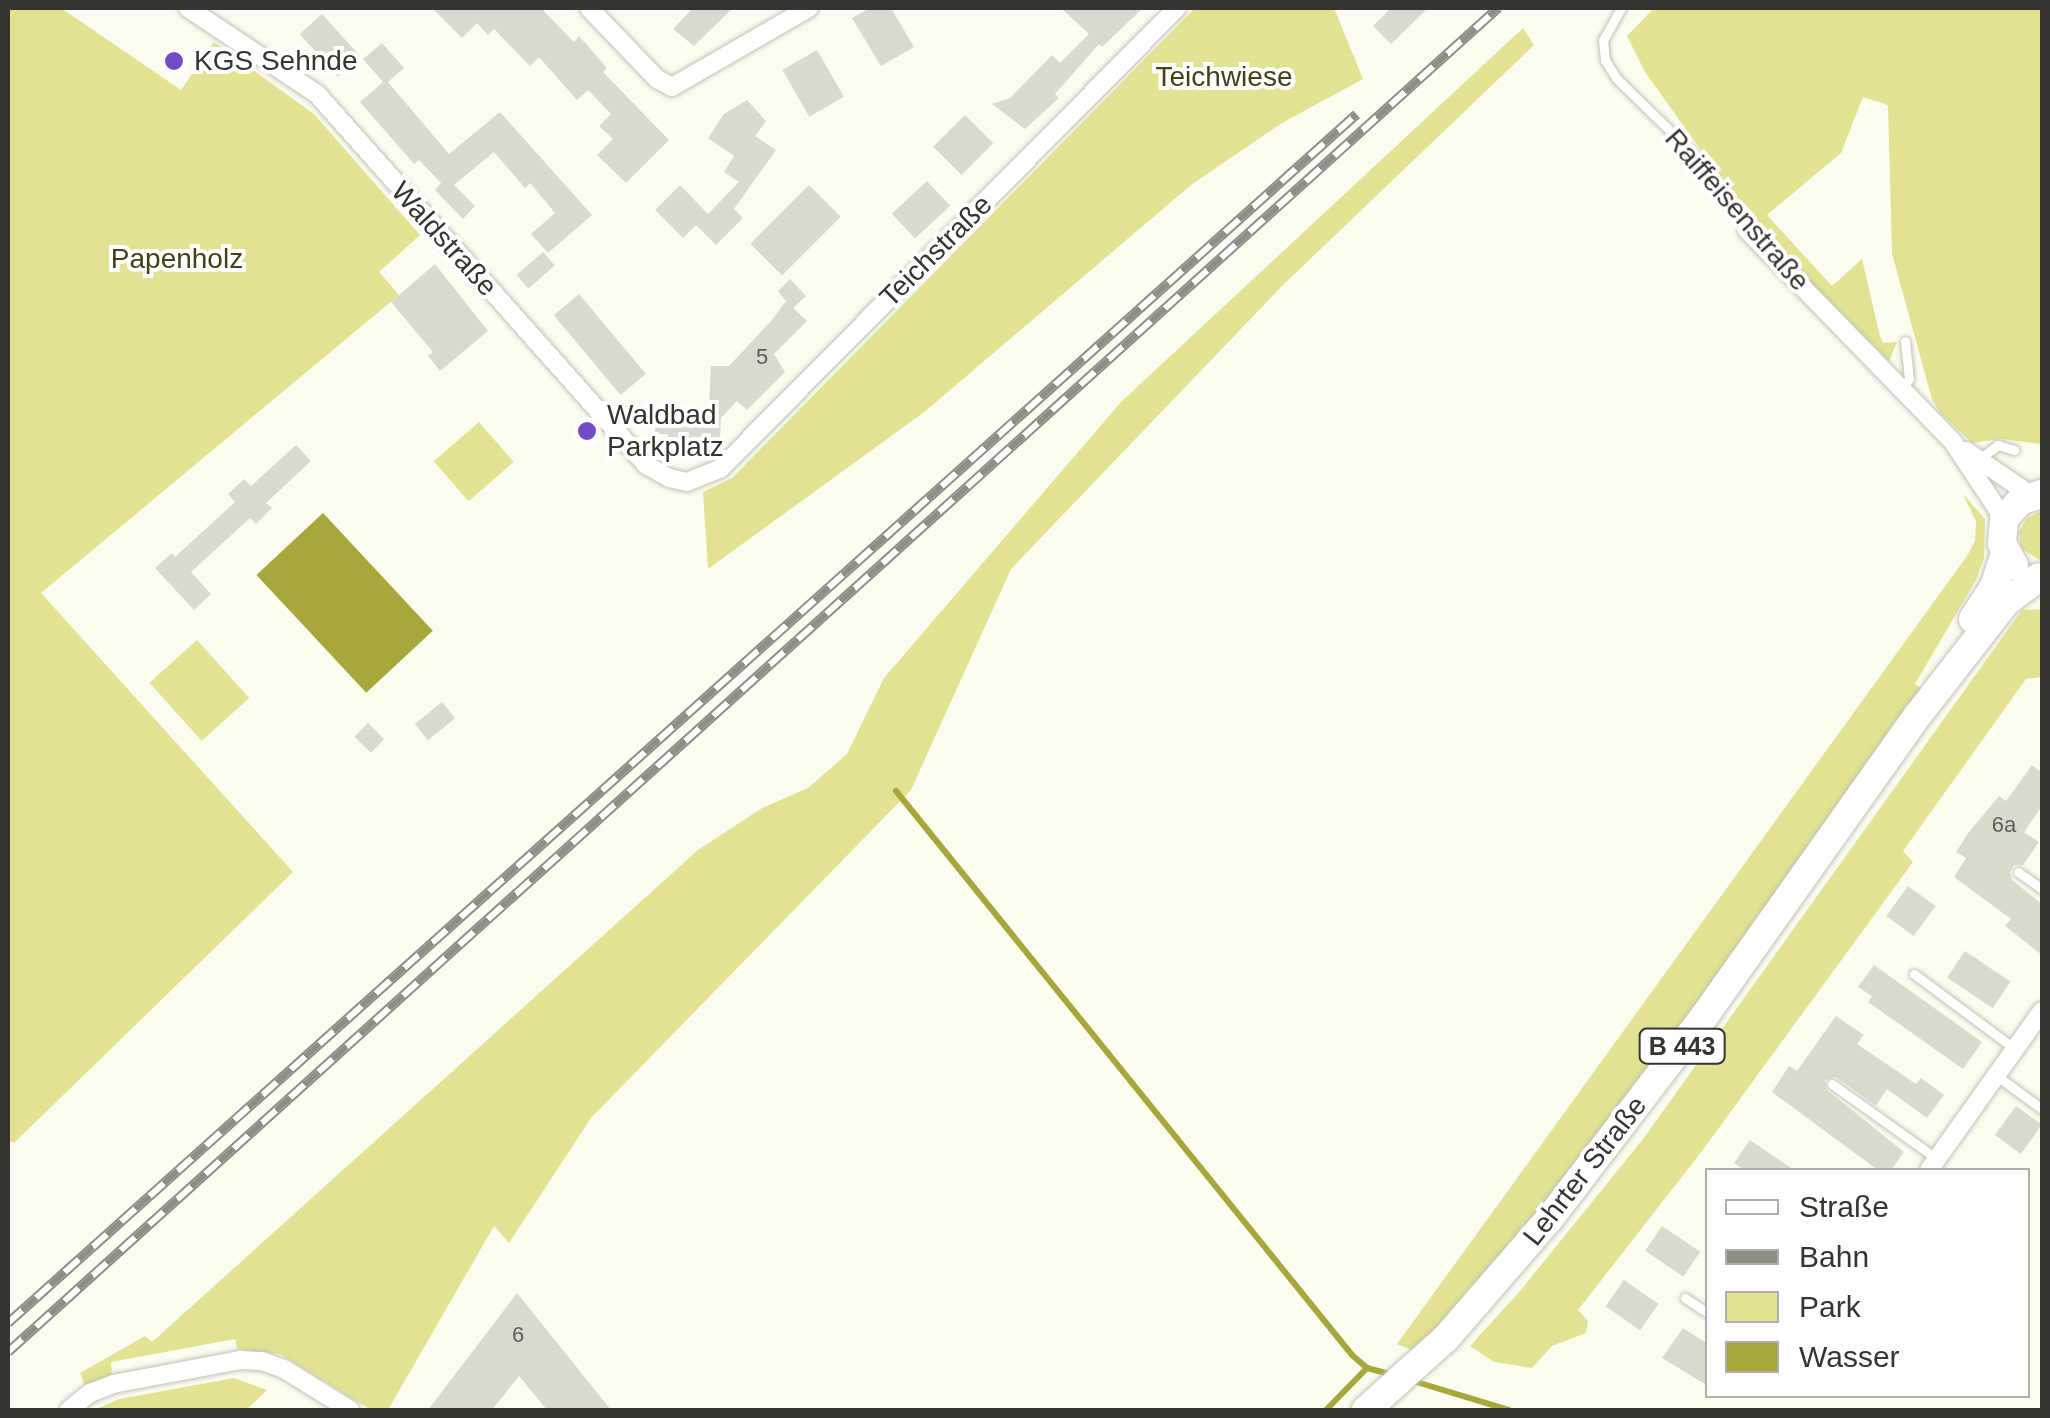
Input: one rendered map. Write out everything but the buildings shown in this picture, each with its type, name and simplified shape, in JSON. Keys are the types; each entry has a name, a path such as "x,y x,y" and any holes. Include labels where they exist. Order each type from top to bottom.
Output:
{"main road":[{"path":"2036,495 2010,509 2004,520 2006,554 2014,565 2041,577"},
{"name":"Lehrter Straße","path":"1918,715 1994,586 2006,554"},
{"name":"Lehrter Straße","path":"1376,1402 1494,1286 1614,1137 1918,715 2006,602 2041,577"}],"street":[{"name":"Waldstraße","path":"188,8 317,94 646,464 669,478 688,482"},
{"path":"589,8 657,79 672,86 810,8"},
{"name":"Teichstraße","path":"688,482 720,469 1177,8"},
{"name":"Raiffeisenstraße","path":"1747,230 1954,442 2036,495"},
{"name":"Raiffeisenstraße","path":"1954,442 2004,520"},
{"path":"1933,1165 2042,1011"},
{"path":"69,1410 90,1393 137,1379 240,1360 262,1361 284,1369 350,1410"}],"lane":[{"name":"Raiffeisenstraße","path":"1621,8 1603,40 1606,60 1617,79 1700,160 1747,230"},
{"path":"1902,390 1908,379 1906,342"},
{"path":"1978,460 1988,448 2014,450"},
{"path":"2018,872 2042,889"},
{"path":"1914,974 2016,1049"},
{"path":"1996,1076 2042,1108"},
{"path":"1832,1084 1933,1165"},
{"path":"1686,1298 1705,1311"}],"green space":[{"name":"Papenholz","path":"8,8 61,8 181,90 214,42 314,114 420,235 379,272 399,295 41,593 293,872 14,1143 8,1140"},
{"name":"Teichwiese","path":"1195,8 1334,8 1363,79 1282,123 1191,185 923,413 708,569 703,492 732,478"},
{"path":"1654,8 2042,8 2042,444 2001,439 1972,443 1939,412 1932,399 1892,254 1888,105 1863,97 1841,153 1767,215 1832,286 1862,259 1880,336 1883,343 1897,342 1889,361 1758,230 1645,72 1627,36"},
{"path":"1523,28 1534,45 1281,287 1011,569 911,790 591,1118 509,1243 494,1226 388,1410 371,1410 280,1354 237,1349 235,1339 111,1362 112,1377 86,1389 80,1373 145,1336 152,1342 698,850 762,808 808,788 847,754 884,678 1121,402"},
{"path":"479,422 514,462 468,501 434,461"},
{"path":"1963,494 1985,519 1984,558 1976,580 1915,684 1922,689 1699,1005 1500,1262 1415,1351 1397,1344 1967,556 1975,541 1976,521"},
{"path":"2042,511 2041,561 2021,548 2019,532 2027,518"},
{"path":"2042,609 2042,677 2026,679 1903,851 1913,862 1702,1151 1578,1310 1588,1321 1586,1333 1552,1346 1532,1368 1494,1362 1470,1346 1520,1291 1643,1139 2022,610"},
{"path":"197,640 249,698 202,741 149,683"},
{"path":"234,1378 267,1390 246,1410 94,1410 119,1399"}],"water":[{"path":"323,513 433,631 366,693 256,575"}],"waterway":[{"path":"896,791 1352,1355 1367,1368 1393,1375"},
{"path":"1326,1410 1367,1368"},
{"path":"1410,1380 1509,1410"}],"railway":[{"path":"8,1352 1498,8"},
{"path":"8,1323 1357,114"}],"place":[{"name":"KGS Sehnde","path":"174,61"},
{"name":"Waldbad Parkplatz","path":"587,431"}]}
